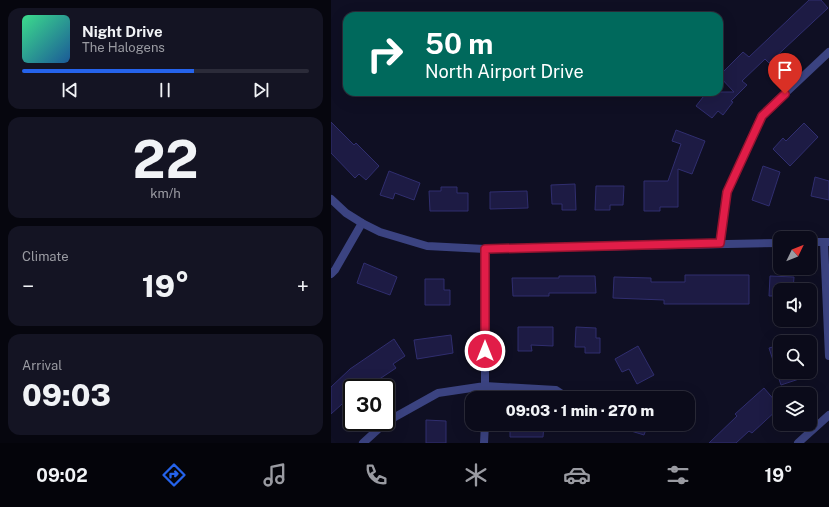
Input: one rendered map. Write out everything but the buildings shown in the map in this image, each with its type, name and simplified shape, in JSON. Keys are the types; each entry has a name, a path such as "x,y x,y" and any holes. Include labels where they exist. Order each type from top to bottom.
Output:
{"street":[{"path":"720,243 727,192 762,116 829,52"},
{"path":"331,199 346,213 380,232 427,246 485,249 773,243"},
{"path":"331,274 335,270 362,223"},
{"path":"827,242 826,257 829,356"},
{"path":"485,249 485,391"},
{"path":"395,417 438,393 485,386 558,391"},
{"path":"798,443 829,415"},
{"path":"363,443 376,431"},
{"path":"485,431 485,443"}],"route":[{"path":"485,351 485,249 720,243 727,192 762,116 785,94"}]}
